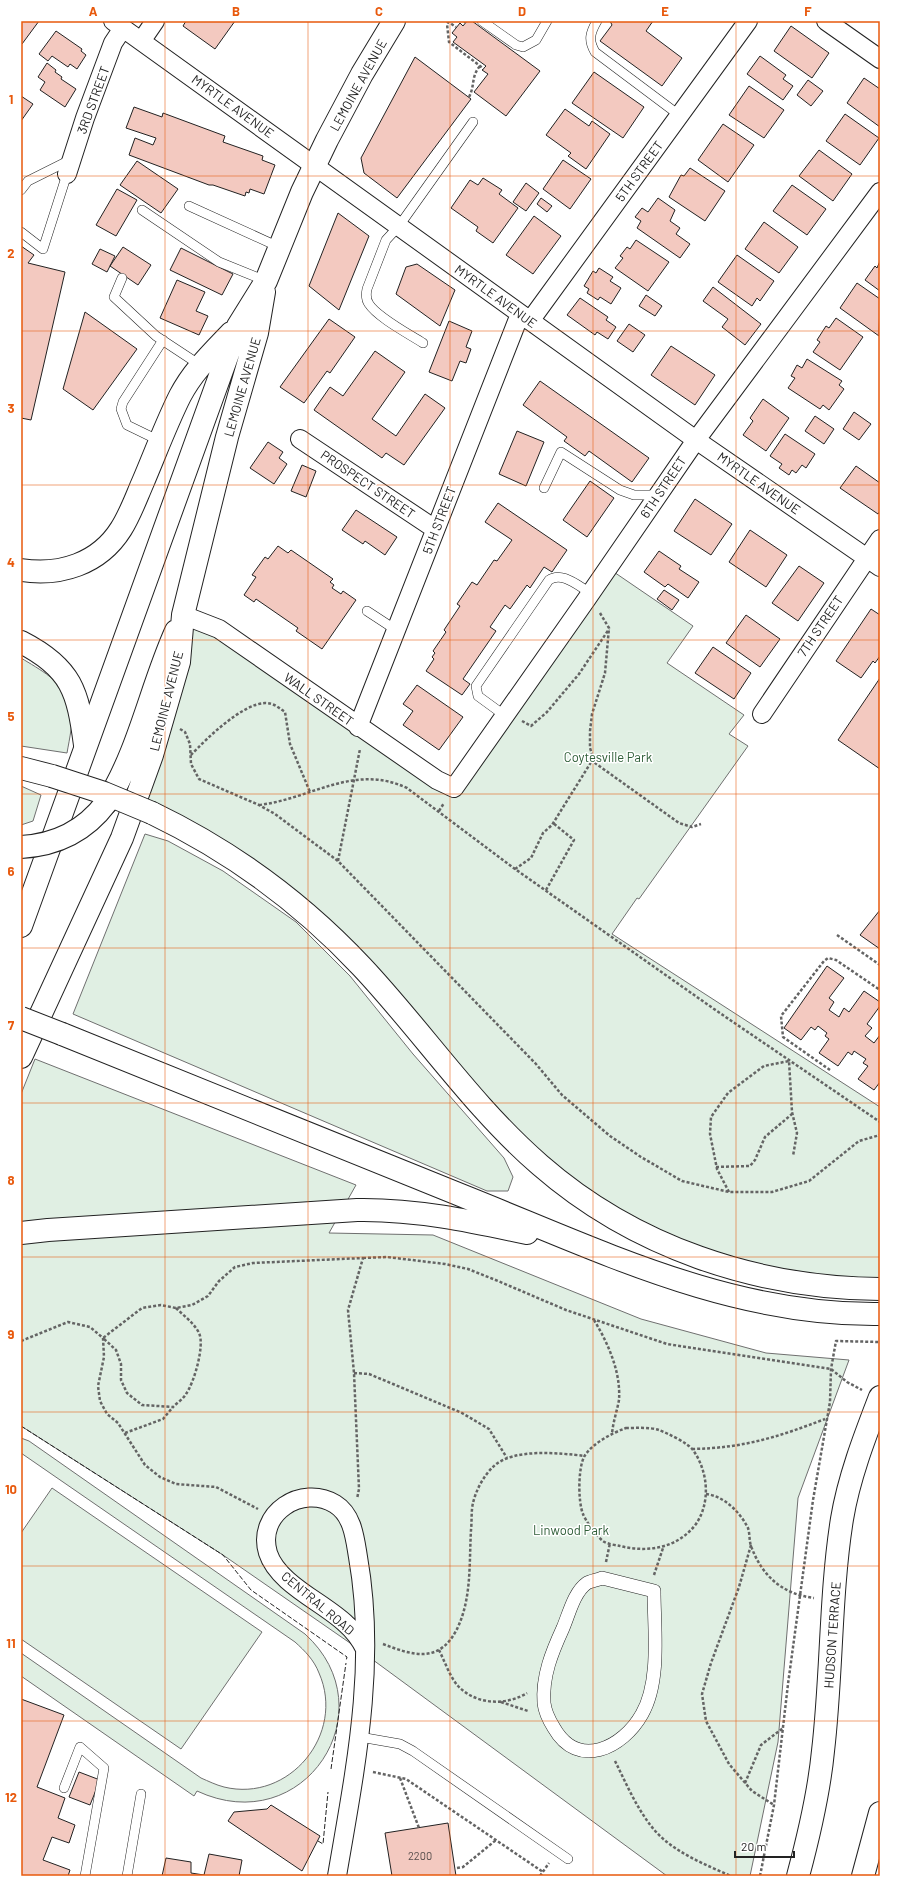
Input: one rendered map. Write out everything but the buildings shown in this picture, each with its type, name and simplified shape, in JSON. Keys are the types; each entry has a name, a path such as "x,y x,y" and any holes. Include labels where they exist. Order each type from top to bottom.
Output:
{"main road":[{"name":"LEMOINE AVENUE","path":"21,926 85,745 238,326 266,281 279,247 315,166 362,74 394,21"},
{"name":"LEMOINE AVENUE","path":"21,1057 100,886 136,803 152,756 179,662 183,615 227,436 257,333 266,281"},
{"path":"21,570 44,572 68,569 87,561 105,548 121,530 127,518 180,396 200,365 238,326"},
{"path":"21,847 38,846 66,837 86,824 106,803 115,789 127,761 163,658 183,615"},
{"path":"21,642 58,667 70,683 79,706 85,745"},
{"path":"21,768 52,776 104,793 152,813 200,838 236,860 271,885 317,923 362,967 506,1133 553,1177 591,1204 628,1226 668,1246 746,1273 814,1285 880,1289"},
{"path":"21,1018 583,1245 687,1284 750,1301 818,1312 880,1314"},
{"path":"21,1233 48,1230 376,1210 412,1212 451,1217 583,1245"},
{"name":"HUDSON TERRACE","path":"798,1876 820,1776 840,1538 847,1497 852,1476 880,1397"},
{"path":"863,1876 880,1813"}],"street":[{"path":"142,40 155,21"},
{"name":"5TH STREET","path":"362,729 396,630 435,529 526,317 679,116 748,21"},
{"path":"826,21 880,59"},
{"name":"MYRTLE AVENUE","path":"118,24 696,440 873,562"},
{"name":"3RD STREET","path":"69,166 113,43 118,24"},
{"name":"6TH STREET","path":"454,788 504,714 589,596 696,440 880,192"},
{"name":"PROSPECT STREET","path":"300,439 435,529"},
{"name":"7TH STREET","path":"762,714 873,562 880,540"},
{"name":"WALL STREET","path":"183,615 220,629 437,780 454,788"},
{"name":"CENTRAL ROAD","path":"337,1876 355,1770 364,1698 366,1618 362,1586 350,1521 343,1510 332,1502 317,1498 302,1499 289,1504 278,1511 270,1522 266,1534 267,1547 271,1560 279,1572 346,1623 365,1643"},
{"path":"602,1578 654,1591 653,1677 643,1714 624,1737 608,1748 594,1752 582,1750 569,1745 559,1737 547,1718 544,1705 544,1680 550,1657 578,1593 587,1583 602,1578"}],"lane":[{"path":"482,21 516,44 523,47 536,40 547,21"},
{"path":"597,21 590,34 590,44 595,52 679,116"},
{"path":"423,343 376,312 368,304 366,296 372,274 386,240 399,226 473,122"},
{"path":"21,190 24,178 69,166"},
{"path":"21,232 44,249 69,166"},
{"path":"189,206 279,247"},
{"path":"142,210 219,262 266,281"},
{"path":"122,278 114,297 163,340 200,365"},
{"path":"160,441 127,425 121,409 123,402 163,340"},
{"path":"544,488 561,452 620,490 634,495 658,495"},
{"path":"504,714 478,696 476,686 549,580 554,576 561,576 589,596"},
{"path":"367,611 396,630"},
{"path":"360,1737 400,1744 413,1750 568,1859"},
{"path":"64,1788 80,1748 104,1768 85,1876"},
{"path":"127,1876 141,1794"}],"path":[{"path":"448,21 456,28"},
{"path":"448,21 449,42 484,69"},
{"path":"468,96 472,90 474,75 480,66"},
{"path":"589,596 609,628 605,673 592,714 590,731 590,748 595,763 679,823 692,827 701,824"},
{"path":"531,726 546,712 579,674 609,628"},
{"path":"191,755 204,742 244,710 265,703 275,705 285,712 290,744 310,792"},
{"path":"179,728 185,732 190,744 191,764 199,779 259,805 290,824 338,861 531,1058 562,1095 610,1136 641,1157 682,1181 729,1192 772,1192 809,1181 859,1140 880,1135"},
{"path":"338,861 362,729"},
{"path":"515,869 531,858 542,833 553,823 594,759"},
{"path":"259,805 292,799 332,784 353,780 379,778 392,781 407,788 515,869 789,1061 880,1122"},
{"path":"546,890 574,840 553,823"},
{"path":"837,934 880,965"},
{"path":"830,1070 783,1037 781,1016 824,961 828,958 836,960 880,990"},
{"path":"729,1192 716,1167 710,1134 711,1117 728,1093 764,1066 789,1061"},
{"path":"789,1061 792,1114 797,1133 793,1156"},
{"path":"716,1167 750,1166 755,1160 765,1137 792,1114"},
{"path":"103,1338 142,1308 161,1305 176,1308 192,1305 208,1296 218,1281 235,1267 253,1263 387,1257 445,1264 498,1281 566,1310 667,1344 831,1369 846,1382 880,1397"},
{"path":"353,1534 359,1489 354,1373 348,1310 364,1258"},
{"path":"125,1433 163,1419 186,1394 194,1377 200,1355 200,1335 176,1308"},
{"path":"594,1319 604,1337 613,1359 617,1379 619,1399 612,1434"},
{"path":"21,1341 68,1322 90,1327 116,1350 120,1364 121,1380 127,1393 142,1405 173,1407"},
{"path":"103,1338 104,1357 98,1386 100,1400 107,1414 118,1423 145,1465 160,1478 176,1484 216,1487 256,1508 266,1515 270,1522"},
{"path":"760,1876 774,1805 800,1596 826,1418 830,1402 831,1369 836,1341 880,1342"},
{"path":"354,1373 369,1374 427,1397 462,1414 489,1429 507,1458"},
{"path":"692,1449 701,1467 706,1494 703,1511 690,1532 677,1542 663,1548 627,1548 602,1541 583,1514 580,1498 581,1465 585,1456 601,1440 626,1428 657,1429 692,1449 714,1448 749,1444 776,1437 826,1418"},
{"path":"365,1643 404,1652 422,1654 439,1650 449,1642 464,1612 467,1600 473,1503 483,1479 494,1466 507,1458 527,1454 567,1454 585,1456"},
{"path":"706,1494 716,1495 731,1506 748,1529 751,1545 756,1557 772,1580 786,1591 800,1596 834,1600"},
{"path":"751,1545 739,1587 711,1663 702,1694 706,1721 729,1764 752,1791 774,1805"},
{"path":"654,1591 652,1579 663,1548"},
{"path":"439,1650 457,1685 468,1694 488,1702 498,1702 522,1696 544,1680"},
{"path":"498,1702 547,1718"},
{"path":"745,1784 761,1745 783,1728"},
{"path":"355,1770 406,1779 543,1872"},
{"path":"621,1773 638,1806 658,1834 680,1851 703,1864 731,1876"},
{"path":"399,1777 418,1828"},
{"path":"457,1868 463,1867 496,1840"}],"green space":[{"name":"Coytesville Park","path":"608,568 693,626 667,663 744,715 729,734 748,746 639,899 637,898 612,934 880,1107 880,1289 772,1279 572,1192 347,952 136,803 183,615 454,787"},
{"path":"21,658 50,677 68,696 71,704 72,715 67,753 21,746"},
{"path":"21,786 41,795 33,821 21,825"},
{"path":"145,834 168,841 223,871 296,922 350,976 413,1054 504,1158 513,1177 508,1191 487,1191 73,1014"},
{"name":"Linwood Park","path":"35,1059 356,1185 329,1233 433,1235 641,1319 766,1353 849,1360 798,1498 778,1742 750,1876 667,1876 350,1643 223,1555 21,1426 21,1094"},
{"path":"21,1438 29,1441 305,1634 329,1665 339,1698 336,1730 323,1760 300,1783 271,1798 236,1802 197,1791 194,1796 21,1676 21,1653 201,1778 224,1787 248,1789 270,1785 290,1774 306,1759 318,1740 325,1719 325,1696 319,1673 312,1660 299,1645 21,1453"},
{"path":"52,1488 262,1632 181,1749 21,1639 21,1533"}],"fence":[{"path":"21,1426 223,1555 251,1590 347,1657 346,1661"},
{"path":"331,1769 346,1663"},
{"path":"318,1841 323,1844 328,1792"}]}
